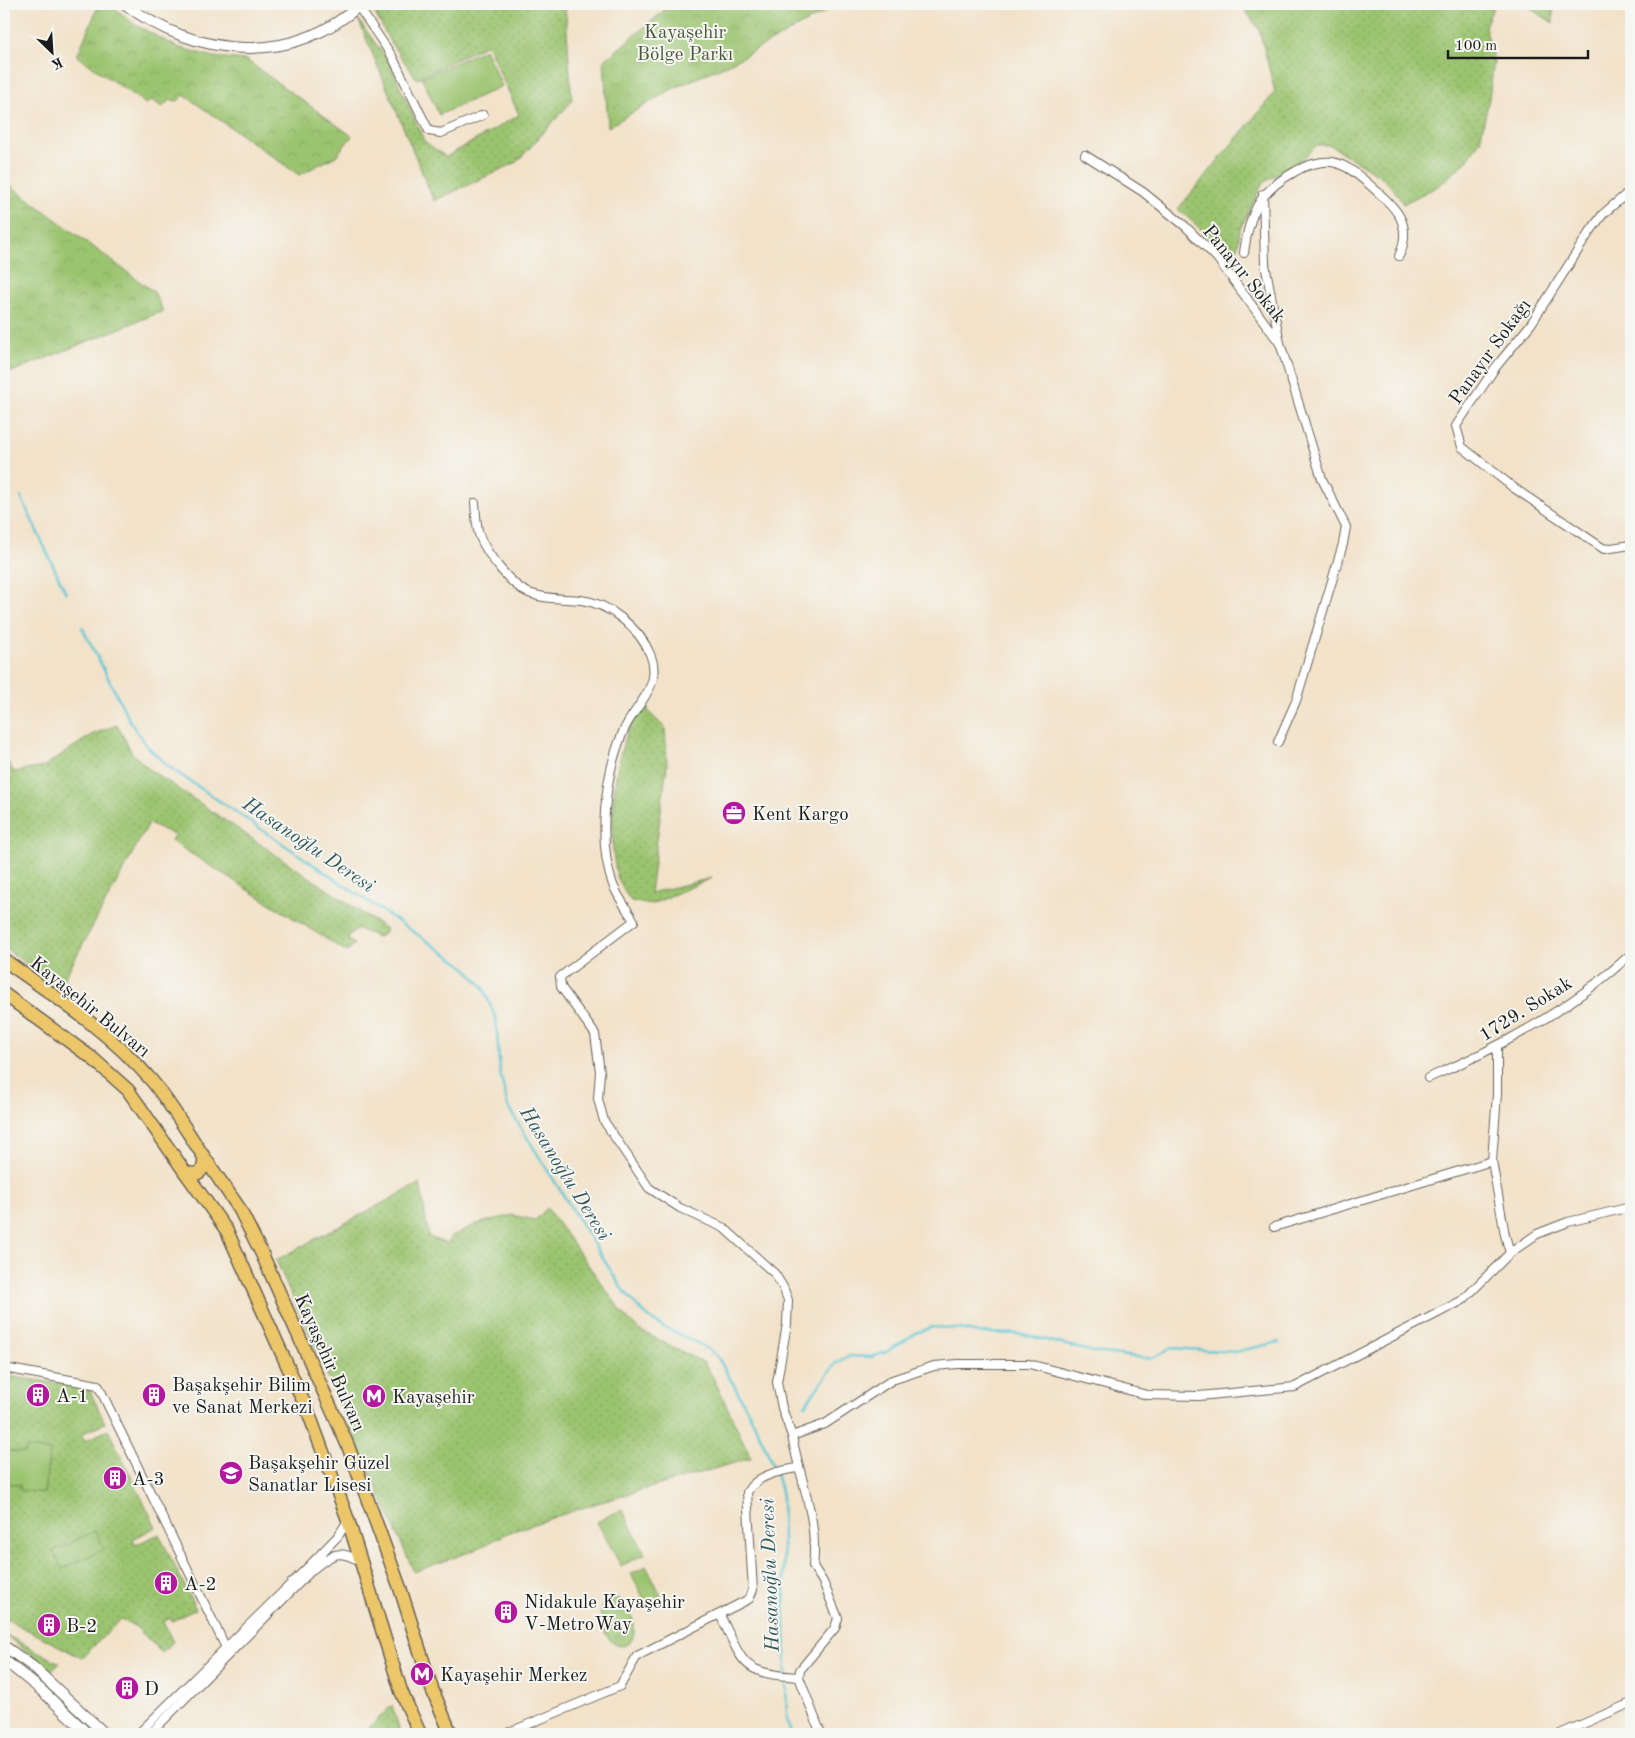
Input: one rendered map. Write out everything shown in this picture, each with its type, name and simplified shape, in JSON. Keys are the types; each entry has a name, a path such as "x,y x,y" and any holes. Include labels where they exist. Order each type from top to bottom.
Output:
{"main road":[{"name":"Kayaşehir Bulvarı","path":"4,960 56,997 125,1054 152,1082 239,1208 262,1254 348,1446 397,1579 432,1688 451,1734"},
{"name":"Kayaşehir Bulvarı","path":"4,994 92,1058 128,1090 227,1232 309,1414 348,1520 400,1691 420,1734"},
{"path":"185,1172 197,1174 202,1171 205,1164 204,1157"}],"street":[{"path":"125,4 142,17 168,31 201,43 241,49 280,45 301,38 338,21 360,5 392,56 430,131 441,133 483,116"},
{"name":"Panayır Sokak","path":"1085,155 1143,192 1186,226 1217,258 1280,343"},
{"path":"1244,253 1250,218 1263,194 1272,185 1302,167 1331,162 1346,166 1388,199 1395,208 1403,223 1404,232 1404,244 1399,256"},
{"name":"Panayır Sokağı","path":"1631,190 1603,214 1531,324 1494,368 1456,426 1462,447 1514,488 1604,550 1631,545"},
{"path":"1263,194 1265,264 1280,343 1322,479 1346,526 1344,544 1299,692 1278,742"},
{"path":"475,503 479,535 486,550 511,580 528,593 561,599 597,602 619,616 637,634 650,652 655,667 653,683 623,730 608,781 606,855 614,886 634,921 560,977 561,987 595,1034 600,1072 598,1099 604,1121 649,1188 674,1205 724,1228 775,1274 784,1287 788,1300 787,1324 777,1382 782,1408 792,1436 798,1468 811,1510 815,1541 813,1566 823,1582 838,1618 835,1628 800,1670 799,1677 821,1734"},
{"name":"1729. Sokak","path":"1428,1078 1497,1047 1570,1001 1616,968 1631,954"},
{"path":"1497,1047 1497,1094 1492,1161 1510,1253"},
{"path":"1274,1227 1492,1161"},
{"path":"792,1436 837,1417 892,1380 934,1366 1029,1364 1148,1395 1199,1396 1295,1388 1463,1300 1510,1253 1545,1231 1568,1222 1631,1208"},
{"path":"4,1368 98,1385 228,1652"},
{"path":"505,1734 620,1686 637,1656 720,1615 749,1598 753,1590 747,1492 751,1485 764,1477 798,1468"},
{"path":"150,1734 338,1536 348,1520"},
{"path":"138,1734 328,1557 342,1553 350,1555 362,1564"},
{"path":"720,1615 742,1660 762,1674 799,1677"},
{"path":"4,1646 32,1666 105,1734"},
{"path":"4,1660 40,1689 88,1734"},
{"path":"1560,1734 1631,1703"}],"green space":[{"path":"99,4 110,4 134,24 177,47 214,57 246,60 352,136 336,156 299,175 184,95 178,101 170,100 162,107 152,100 146,104 77,56"},
{"path":"379,4 565,4 572,101 517,162 434,201 358,19 390,64 424,141 446,157 519,115 487,44 417,79 390,42 373,9"},
{"name":"Kayaşehir Bölge Parkı","path":"672,4 835,4 823,13 733,62 674,88 608,127 604,61"},
{"path":"1240,4 1495,4 1485,26 1494,62 1480,141 1465,163 1438,186 1403,204 1393,188 1379,175 1330,145 1317,145 1302,159 1263,183 1240,229 1236,260 1178,209 1275,92 1259,29"},
{"path":"1524,4 1553,4 1553,23"},
{"path":"485,49 502,86 439,115 422,78"},
{"path":"4,181 154,292 163,311 4,375"},
{"path":"647,706 649,712 665,728 667,765 650,893 712,878 652,904 631,901 623,889 615,866 612,829 613,805 620,756 627,734 636,717"},
{"path":"117,725 132,753 149,769 386,929 384,934 378,937 358,929 349,935 348,940 354,944 347,952 171,841 174,835 149,823 59,988 5,948 4,756 14,772 43,767 93,734"},
{"path":"420,1183 429,1237 448,1244 450,1237 477,1224 512,1215 535,1220 547,1208 625,1316 638,1329 704,1363 713,1377 751,1458 591,1505 510,1532 475,1550 414,1572 276,1260"},
{"path":"4,1376 88,1387 105,1423 82,1434 84,1441 108,1430 156,1527 133,1539 135,1545 159,1534 196,1609 172,1621 171,1618 163,1621 173,1642 162,1653 136,1627 121,1619 82,1658 4,1618"},
{"path":"26,1448 50,1451 44,1493 20,1490 20,1485 4,1483 4,1450 25,1453"},
{"path":"622,1509 645,1554 621,1566 597,1522"},
{"path":"95,1531 104,1549 62,1569 53,1551"},
{"path":"646,1566 661,1595 646,1603 631,1574"},
{"path":"613,1598 620,1599 630,1612 634,1624 634,1634 625,1645 618,1645 610,1640 602,1623 603,1603"},
{"path":"4,1634 60,1663 52,1671"},
{"path":"392,1705 400,1732 398,1734 367,1734 368,1729"}],"waterway":[{"name":"Hasanoğlu Deresi","path":"21,497 66,593"},
{"name":"Hasanoğlu Deresi","path":"82,627 131,723 147,746 169,767 464,966 483,987 496,1019 500,1073 508,1107 621,1287 631,1299 645,1314 663,1327 698,1343 717,1356 745,1406 772,1462 782,1496 787,1719 793,1734"},
{"path":"805,1405 836,1363 848,1356 872,1357 886,1352 916,1333 932,1327 961,1329 978,1333 1022,1334 1094,1352 1145,1358 1155,1357 1171,1348 1235,1352 1279,1342"}],"place":[{"name":"Kent Kargo","path":"734,813"},
{"name":"A-1","path":"38,1395"},
{"name":"Başakşehir Bilim ve Sanat Merkezi","path":"154,1395"},
{"name":"Kayaşehir","path":"374,1396"},
{"name":"Başakşehir Güzel Sanatlar Lisesi","path":"231,1473"},
{"name":"A-3","path":"115,1478"},
{"name":"A-2","path":"166,1583"},
{"name":"Nidakule Kayaşehir V-MetroWay","path":"506,1612"},
{"name":"B-2","path":"49,1625"},
{"name":"Kayaşehir Merkez","path":"422,1674"},
{"name":"D","path":"127,1688"}]}
